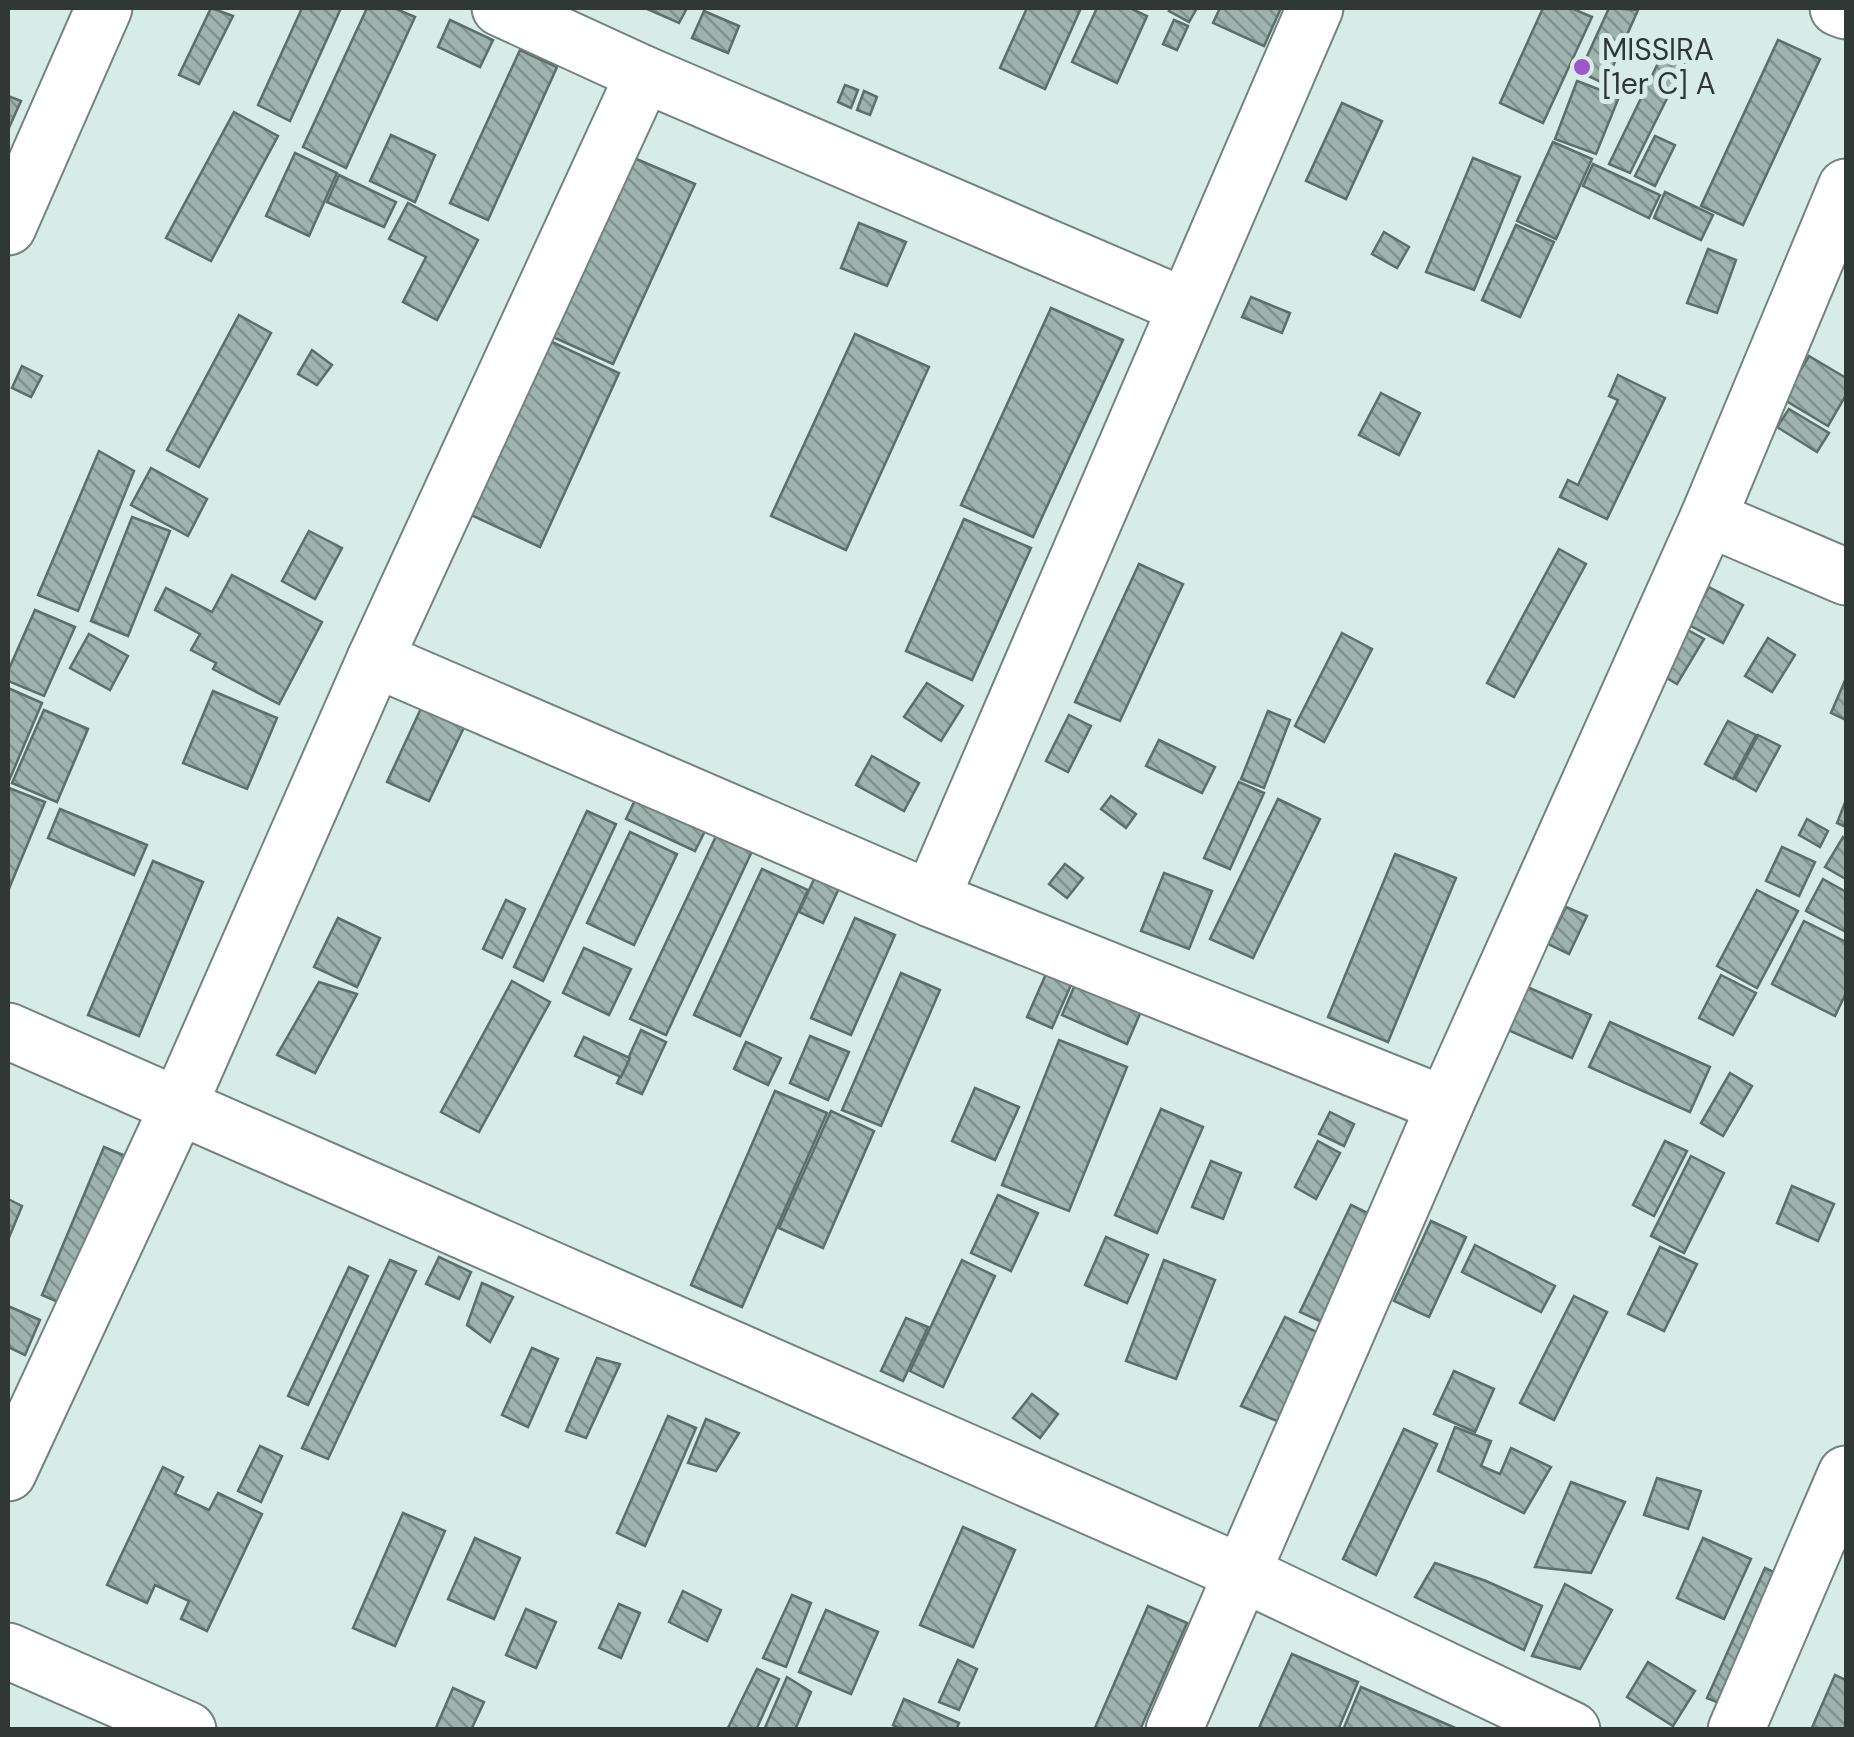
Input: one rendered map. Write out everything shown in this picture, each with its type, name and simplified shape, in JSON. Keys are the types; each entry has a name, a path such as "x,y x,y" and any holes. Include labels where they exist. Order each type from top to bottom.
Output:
{"street":[{"path":"8,227 104,8"},
{"path":"500,8 1184,306"},
{"path":"931,900 1315,8"},
{"path":"1838,8 1846,11"},
{"path":"8,1473 178,1108 375,659 644,74"},
{"path":"1174,1730 1445,1105 1708,518 1846,187"},
{"path":"1708,518 1846,576"},
{"path":"375,659 931,900 1445,1105"},
{"path":"8,1031 1242,1573 1572,1730"},
{"path":"1736,1730 1846,1474"},
{"path":"8,1651 188,1730"}],"building":[{"path":"211,8 233,16 199,84 179,75"},
{"path":"302,8 341,8 290,121 258,105"},
{"path":"367,8 394,8 415,17 346,168 303,147"},
{"path":"645,8 687,8 679,23"},
{"path":"1027,8 1081,8 1045,89 1000,68"},
{"path":"1097,8 1130,8 1147,16 1117,83 1072,62"},
{"path":"1197,8 1189,22 1169,11"},
{"path":"1220,8 1281,8 1264,46 1213,23"},
{"path":"1543,8 1571,8 1592,17 1543,123 1500,103"},
{"path":"1609,8 1638,10 1605,84 1580,72"},
{"path":"704,11 739,26 728,53 692,38"},
{"path":"450,20 493,40 480,67 438,47"},
{"path":"1174,20 1188,26 1177,50 1163,44"},
{"path":"1778,40 1820,59 1743,225 1701,206"},
{"path":"520,50 557,67 488,220 450,203"},
{"path":"1664,51 1685,62 1630,173 1609,164"},
{"path":"1577,81 1619,97 1596,154 1555,139"},
{"path":"845,85 858,90 851,108 838,102"},
{"path":"864,91 877,97 870,115 857,110"},
{"path":"8,96 21,101 8,130"},
{"path":"1342,103 1382,121 1346,199 1306,181"},
{"path":"234,112 278,136 211,261 166,238"},
{"path":"391,135 435,155 415,202 370,181"},
{"path":"1655,136 1675,145 1655,186 1635,176"},
{"path":"1553,142 1592,159 1556,239 1517,221"},
{"path":"295,153 337,173 309,236 266,216"},
{"path":"634,158 695,184 613,364 553,337"},
{"path":"1473,158 1520,177 1474,290 1426,272"},
{"path":"1593,164 1660,195 1649,218 1583,186"},
{"path":"339,175 396,202 384,227 327,202"},
{"path":"1665,192 1713,215 1701,240 1654,218"},
{"path":"408,203 478,240 437,320 403,302 426,257 389,239"},
{"path":"859,223 906,242 887,286 841,268"},
{"path":"1516,225 1554,242 1520,317 1482,300"},
{"path":"1384,232 1409,247 1397,268 1372,254"},
{"path":"1708,249 1736,260 1717,313 1687,303"},
{"path":"1251,297 1290,313 1282,333 1242,317"},
{"path":"1051,308 1123,340 1033,537 961,505"},
{"path":"239,315 271,333 199,467 167,450"},
{"path":"855,334 929,367 846,550 771,516"},
{"path":"550,341 619,373 540,547 471,515"},
{"path":"312,350 332,365 317,385 298,374"},
{"path":"1809,356 1846,378 1846,395 1828,426 1783,399"},
{"path":"22,366 42,376 31,397 12,388"},
{"path":"1618,375 1665,398 1607,519 1560,497 1568,480 1578,485 1618,400 1609,396"},
{"path":"1381,393 1420,413 1399,455 1359,435"},
{"path":"1789,409 1829,433 1817,452 1777,427"},
{"path":"99,451 134,471 78,611 38,595"},
{"path":"151,468 207,499 188,536 131,505"},
{"path":"132,517 170,531 128,636 91,621"},
{"path":"964,519 1031,548 972,680 906,651"},
{"path":"309,531 342,548 315,599 282,581"},
{"path":"1559,549 1586,564 1514,697 1487,683"},
{"path":"1139,564 1183,584 1120,721 1075,702"},
{"path":"232,575 322,622 279,704 213,669 216,663 191,650 200,634 155,610 166,588 212,612"},
{"path":"1709,587 1743,605 1723,643 1689,625"},
{"path":"35,610 75,627 44,696 8,681 8,671"},
{"path":"1686,629 1704,639 1677,684 1660,674"},
{"path":"1342,633 1372,649 1324,742 1295,726"},
{"path":"89,634 128,656 110,690 70,668"},
{"path":"1768,638 1795,655 1772,692 1745,676"},
{"path":"1846,678 1846,720 1831,713"},
{"path":"927,683 963,706 941,741 904,717"},
{"path":"8,688 42,703 8,783"},
{"path":"213,691 277,718 247,789 183,763"},
{"path":"424,702 467,721 429,801 387,782"},
{"path":"44,710 88,729 57,802 12,783"},
{"path":"1268,711 1290,720 1264,788 1241,779"},
{"path":"1069,715 1091,726 1068,772 1046,761"},
{"path":"1728,721 1756,735 1733,779 1705,764"},
{"path":"1758,735 1780,746 1756,791 1735,779"},
{"path":"1159,740 1215,767 1202,793 1146,766"},
{"path":"872,756 919,783 904,811 856,785"},
{"path":"1239,782 1264,793 1230,869 1204,858"},
{"path":"9,788 45,802 8,891 8,791"},
{"path":"640,790 709,823 695,851 626,819"},
{"path":"1111,796 1136,814 1126,828 1101,809"},
{"path":"1278,799 1320,819 1253,958 1210,939"},
{"path":"1846,800 1846,827 1837,823"},
{"path":"60,809 147,845 134,875 48,838"},
{"path":"587,811 616,824 543,981 514,967"},
{"path":"1807,819 1828,831 1820,847 1799,835"},
{"path":"719,830 754,847 666,1035 630,1019"},
{"path":"630,832 677,854 634,945 587,923"},
{"path":"1843,837 1846,839 1846,879 1825,867"},
{"path":"1782,847 1815,862 1799,896 1766,881"},
{"path":"1395,854 1456,878 1388,1042 1328,1017"},
{"path":"153,861 203,882 139,1036 88,1015"},
{"path":"1065,864 1083,878 1067,898 1049,884"},
{"path":"762,869 808,890 740,1036 694,1015"},
{"path":"1164,873 1212,891 1189,949 1141,931"},
{"path":"815,877 839,888 823,923 799,912"},
{"path":"1823,879 1846,892 1846,932 1806,911"},
{"path":"1757,890 1798,911 1757,988 1717,966"},
{"path":"506,900 525,909 502,958 483,949"},
{"path":"1566,907 1587,916 1569,954 1548,944"},
{"path":"338,918 380,938 357,987 314,967"},
{"path":"855,918 895,935 851,1035 811,1018"},
{"path":"1804,921 1846,942 1846,993 1835,1016 1772,984"},
{"path":"584,948 631,969 609,1015 563,993"},
{"path":"901,973 940,990 881,1126 842,1110"},
{"path":"1046,974 1071,985 1052,1028 1027,1017"},
{"path":"1721,975 1756,993 1733,1035 1699,1018"},
{"path":"1077,980 1142,1009 1127,1044 1062,1015"},
{"path":"512,981 550,1002 479,1132 441,1112"},
{"path":"319,982 357,994 315,1073 277,1055"},
{"path":"1525,986 1591,1015 1572,1058 1506,1029"},
{"path":"1610,1022 1710,1067 1690,1112 1589,1067"},
{"path":"641,1030 666,1042 642,1094 617,1083"},
{"path":"810,1036 849,1052 828,1100 790,1083"},
{"path":"584,1037 630,1058 621,1077 575,1056"},
{"path":"1059,1040 1127,1067 1069,1211 1002,1185"},
{"path":"746,1042 781,1058 768,1085 734,1069"},
{"path":"1730,1073 1752,1086 1723,1136 1701,1123"},
{"path":"975,1088 1019,1107 995,1160 952,1141"},
{"path":"775,1091 827,1113 742,1307 691,1285"},
{"path":"1161,1109 1203,1127 1157,1233 1115,1215"},
{"path":"831,1111 874,1131 823,1248 779,1228"},
{"path":"1330,1112 1354,1124 1344,1146 1319,1134"},
{"path":"1318,1141 1340,1153 1316,1199 1295,1187"},
{"path":"1665,1141 1687,1151 1654,1216 1633,1205"},
{"path":"104,1147 142,1163 79,1311 42,1295"},
{"path":"1691,1156 1724,1173 1684,1253 1651,1236"},
{"path":"1211,1161 1241,1173 1223,1219 1192,1207"},
{"path":"1792,1186 1834,1204 1818,1241 1777,1223"},
{"path":"998,1195 1038,1213 1011,1271 971,1253"},
{"path":"8,1199 22,1206 8,1240"},
{"path":"1351,1205 1372,1215 1322,1322 1300,1312"},
{"path":"1431,1221 1466,1237 1429,1317 1394,1301"},
{"path":"1106,1237 1148,1255 1127,1303 1085,1285"},
{"path":"1475,1245 1555,1286 1541,1312 1462,1272"},
{"path":"1660,1247 1697,1264 1664,1331 1628,1314"},
{"path":"439,1257 471,1272 459,1299 426,1284"},
{"path":"390,1260 416,1271 328,1459 302,1448"},
{"path":"962,1260 995,1276 943,1387 910,1371"},
{"path":"1164,1260 1215,1280 1176,1379 1126,1361"},
{"path":"349,1267 368,1276 308,1405 288,1396"},
{"path":"482,1283 513,1297 490,1342 467,1325"},
{"path":"1574,1296 1607,1312 1554,1420 1520,1403"},
{"path":"8,1306 40,1320 25,1355 8,1347"},
{"path":"1285,1317 1319,1333 1277,1421 1241,1406"},
{"path":"906,1318 928,1327 903,1381 881,1371"},
{"path":"532,1348 558,1359 528,1427 502,1415"},
{"path":"597,1358 620,1364 586,1438 566,1431"},
{"path":"1454,1371 1494,1389 1475,1432 1434,1414"},
{"path":"1032,1394 1058,1414 1040,1438 1013,1418"},
{"path":"668,1416 696,1428 645,1546 617,1533"},
{"path":"706,1419 739,1433 716,1471 688,1463"},
{"path":"1455,1427 1491,1441 1481,1466 1500,1474 1511,1448 1551,1467 1524,1513 1438,1471"},
{"path":"1404,1429 1437,1444 1376,1575 1343,1559"},
{"path":"260,1446 282,1456 261,1502 238,1491"},
{"path":"163,1467 183,1477 175,1494 209,1510 218,1493 262,1514 207,1631 181,1619 189,1601 155,1585 147,1603 107,1585"},
{"path":"1657,1478 1701,1491 1688,1529 1644,1515"},
{"path":"1571,1482 1625,1502 1591,1573 1535,1567"},
{"path":"403,1513 445,1531 395,1646 353,1628"},
{"path":"963,1527 1015,1550 973,1647 920,1625"},
{"path":"475,1538 520,1558 494,1619 448,1599"},
{"path":"1703,1538 1751,1559 1724,1619 1677,1598"},
{"path":"1435,1563 1542,1606 1524,1650 1415,1597"},
{"path":"1765,1568 1788,1579 1731,1708 1707,1698"},
{"path":"1565,1584 1612,1610 1580,1669 1532,1656"},
{"path":"683,1591 721,1610 707,1641 669,1622"},
{"path":"792,1595 811,1603 786,1667 763,1658"},
{"path":"619,1604 640,1613 621,1658 599,1648"},
{"path":"1148,1606 1187,1623 1140,1730 1094,1730"},
{"path":"526,1609 556,1622 536,1668 506,1655"},
{"path":"826,1610 878,1632 851,1694 799,1672"},
{"path":"1292,1654 1358,1682 1338,1730 1258,1730"},
{"path":"958,1660 977,1669 959,1710 939,1702"},
{"path":"1648,1662 1695,1691 1673,1726 1627,1697"},
{"path":"757,1669 779,1679 756,1730 727,1730"},
{"path":"1835,1675 1846,1680 1846,1730 1811,1730"},
{"path":"787,1677 811,1692 795,1730 764,1730"},
{"path":"1361,1687 1460,1730 1343,1730"},
{"path":"453,1688 484,1702 471,1730 435,1730"},
{"path":"904,1699 959,1723 956,1730 904,1730 893,1725"}],"place":[{"name":"MISSIRA [1er C] A","path":"1582,67"}]}
